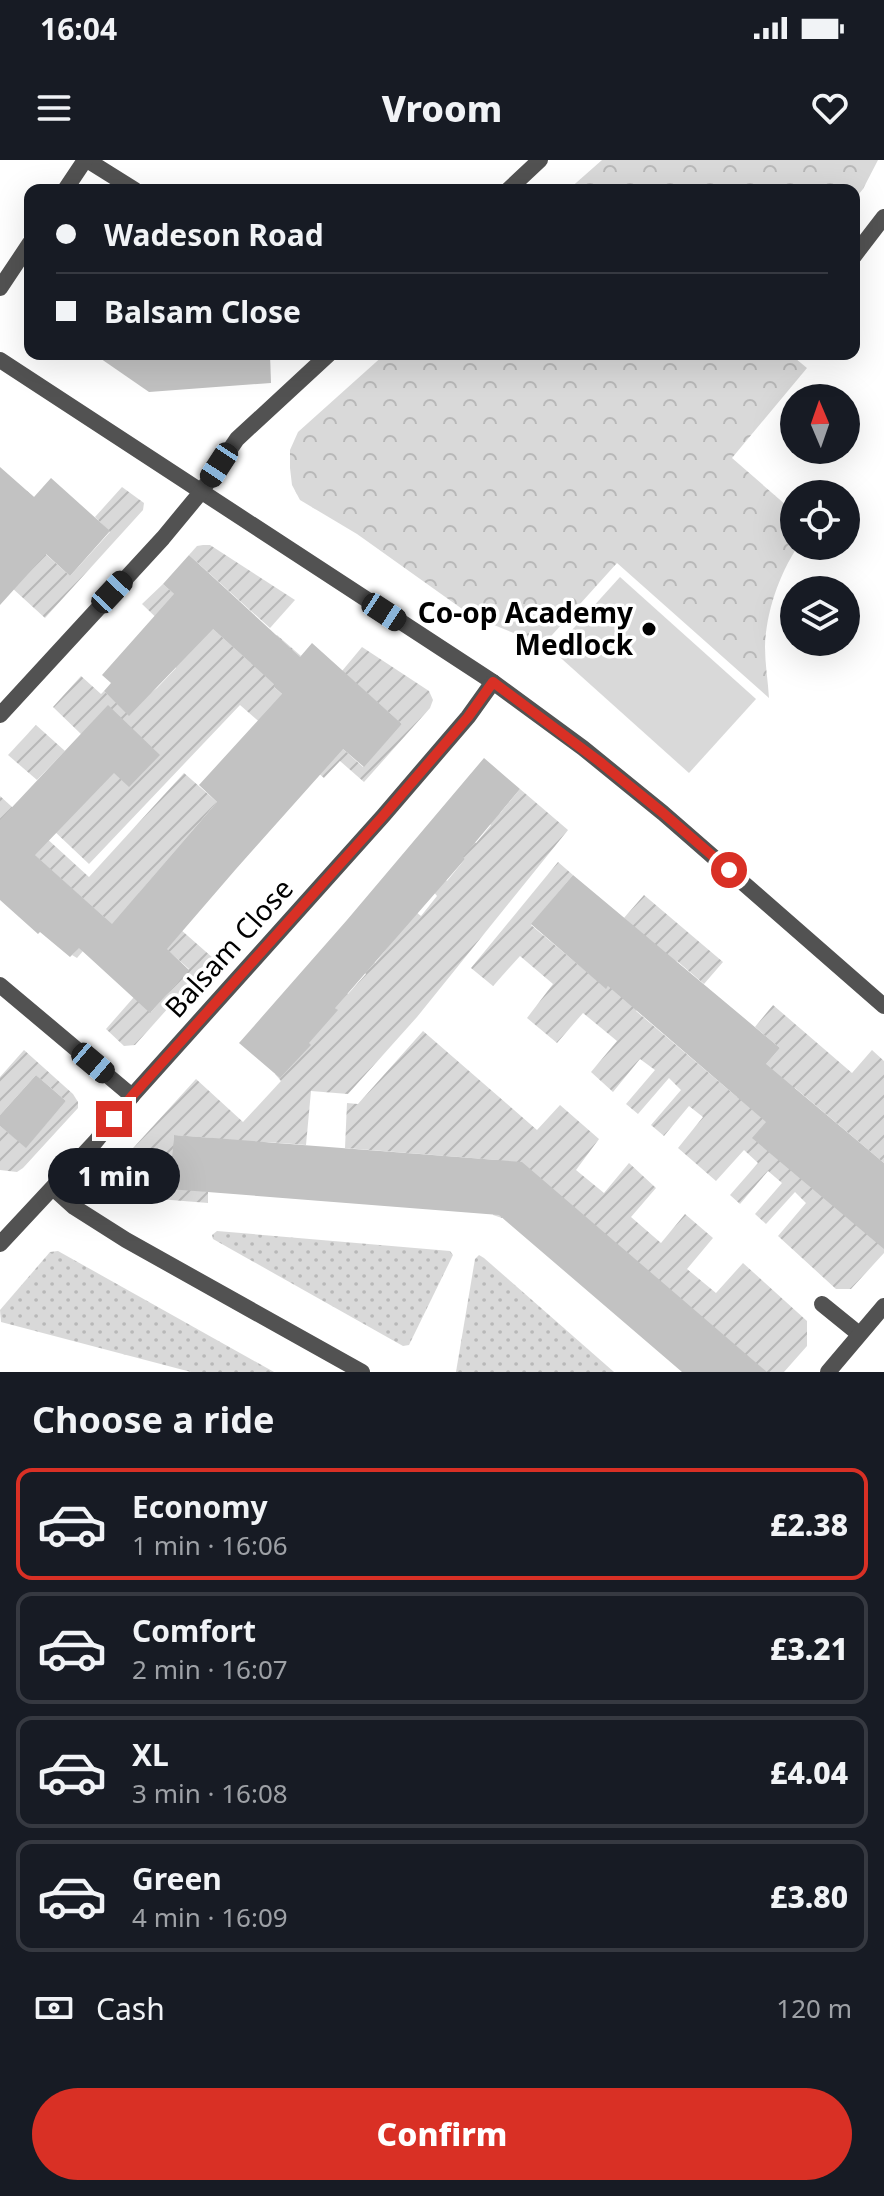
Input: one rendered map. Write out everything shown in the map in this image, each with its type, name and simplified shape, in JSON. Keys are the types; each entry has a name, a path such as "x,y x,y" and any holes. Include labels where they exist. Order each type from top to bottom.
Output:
{"street":[{"path":"69,184 86,160 125,184"},
{"path":"514,184 540,160"},
{"path":"860,248 884,217"},
{"path":"0,288 24,252"},
{"path":"0,360 493,682 583,748 663,813 884,1006"},
{"path":"0,715 163,538 201,492 237,439 323,360"},
{"name":"Balsam Close","path":"0,1244 6,1223 53,1188 96,1141 132,1096 383,816 468,717 493,682"},
{"path":"0,985 132,1096"},
{"path":"53,1188 74,1207 126,1240 362,1372"},
{"path":"822,1304 859,1334"},
{"path":"828,1372 884,1306"}],"green space":[{"path":"602,160 878,160 860,193 860,184 575,184"},
{"path":"378,360 797,360 807,368 794,384 780,384 780,400 732,458 780,500 780,560 790,560 780,576 766,634 769,698 617,563 543,645 472,616 357,534 300,500 292,485 290,450 298,432"},
{"path":"122,487 144,503 143,510 45,618 0,577 0,522 27,491 34,497 40,549 70,576 110,532 95,517"},
{"path":"210,545 295,600 270,628 189,555 197,546"},
{"path":"620,577 756,699 689,773 553,651"},
{"path":"163,584 251,663 277,635 301,656 274,687 363,767 402,724 342,671 362,647 429,691 433,700 430,708 364,782 340,761 324,778 240,705 89,864 52,829 82,735 53,707 81,676 101,694 104,691 126,712 157,688 176,668 170,631 142,604"},
{"path":"36,725 65,751 37,780 8,755"},
{"path":"184,773 217,802 139,893 213,958 135,1045 124,1046 106,1029 134,997 151,1012 189,969 129,916 77,958 72,955 105,918 0,824 0,796 89,877"},
{"path":"520,789 568,830 417,1017 348,1094 311,1091 306,1145 268,1142 212,1151 212,1138 174,1135 170,1185 208,1192 208,1203 122,1196 113,1190 110,1184 115,1168 196,1079 243,1122 281,1081 275,1074 310,1045 305,1039 337,1010 332,1005 344,992 348,994 366,974 362,970 371,959 375,963 416,912 421,916 437,896 433,891 444,878 447,881 465,859 460,855 472,840 476,843 491,825 487,821 501,812"},
{"path":"558,862 573,875 531,925 606,988 649,940 624,918 644,895 723,962 704,984 677,961 636,1011 737,1097 780,1048 755,1027 773,1005 852,1073 872,1050 884,1061 884,1163 795,1088 753,1138 884,1237 884,1253 851,1289 836,1289 778,1236 806,1203 795,1192 766,1224 755,1214 782,1183 768,1171 740,1204 730,1195 758,1163 744,1150 716,1181 678,1148 703,1117 689,1106 664,1136 651,1125 681,1090 669,1078 638,1114 626,1104 655,1070 640,1059 613,1092 591,1072 617,1041 583,1013 557,1043 527,1018 553,984 520,956 493,986 471,968"},
{"path":"423,1031 537,1130 560,1105 599,1139 576,1170 604,1193 629,1163 656,1188 631,1217 661,1243 685,1214 713,1238 687,1269 716,1293 743,1263 807,1321 807,1346 784,1372 766,1372 537,1177 502,1218 493,1215 497,1160 345,1148 347,1103 358,1104"},
{"path":"24,1050 73,1094 78,1108 23,1168 17,1172 0,1170 0,1126 26,1147 66,1101 36,1075 0,1115 0,1077"},
{"path":"217,1231 450,1251 453,1255 409,1345 403,1346 213,1239 212,1235"},
{"path":"58,1251 274,1372 191,1372 1,1322 0,1310 50,1252"},
{"path":"479,1255 614,1372 456,1372 475,1259"}],"building":[{"path":"103,360 270,360 271,383 149,392"},
{"path":"0,467 34,497 51,478 110,531 70,576 46,554 0,605"},
{"path":"189,555 300,657 312,643 402,724 364,767 343,749 236,869 167,949 189,970 150,1013 79,948 70,957 0,900 0,820 108,705 160,755 129,787 114,773 35,855 112,924 217,802 199,785 282,694 275,685 213,629 129,716 104,691 111,683 102,675 174,594 163,584"},
{"path":"484,758 520,789 463,857 465,859 335,1008 338,1010 309,1043 311,1045 280,1078 239,1043"},
{"path":"573,875 780,1048 766,1064 884,1163 884,1249 752,1138 766,1122 531,924"},
{"path":"36,1075 66,1101 26,1148 0,1126 0,1115"},
{"path":"174,1135 522,1162 767,1372 682,1372 499,1215 169,1189"}],"place":[{"name":"Co-op Academy Medlock","path":"649,629"}],"route":[{"path":"114,1119 383,816 468,717 493,682 583,748 729,870"}]}
